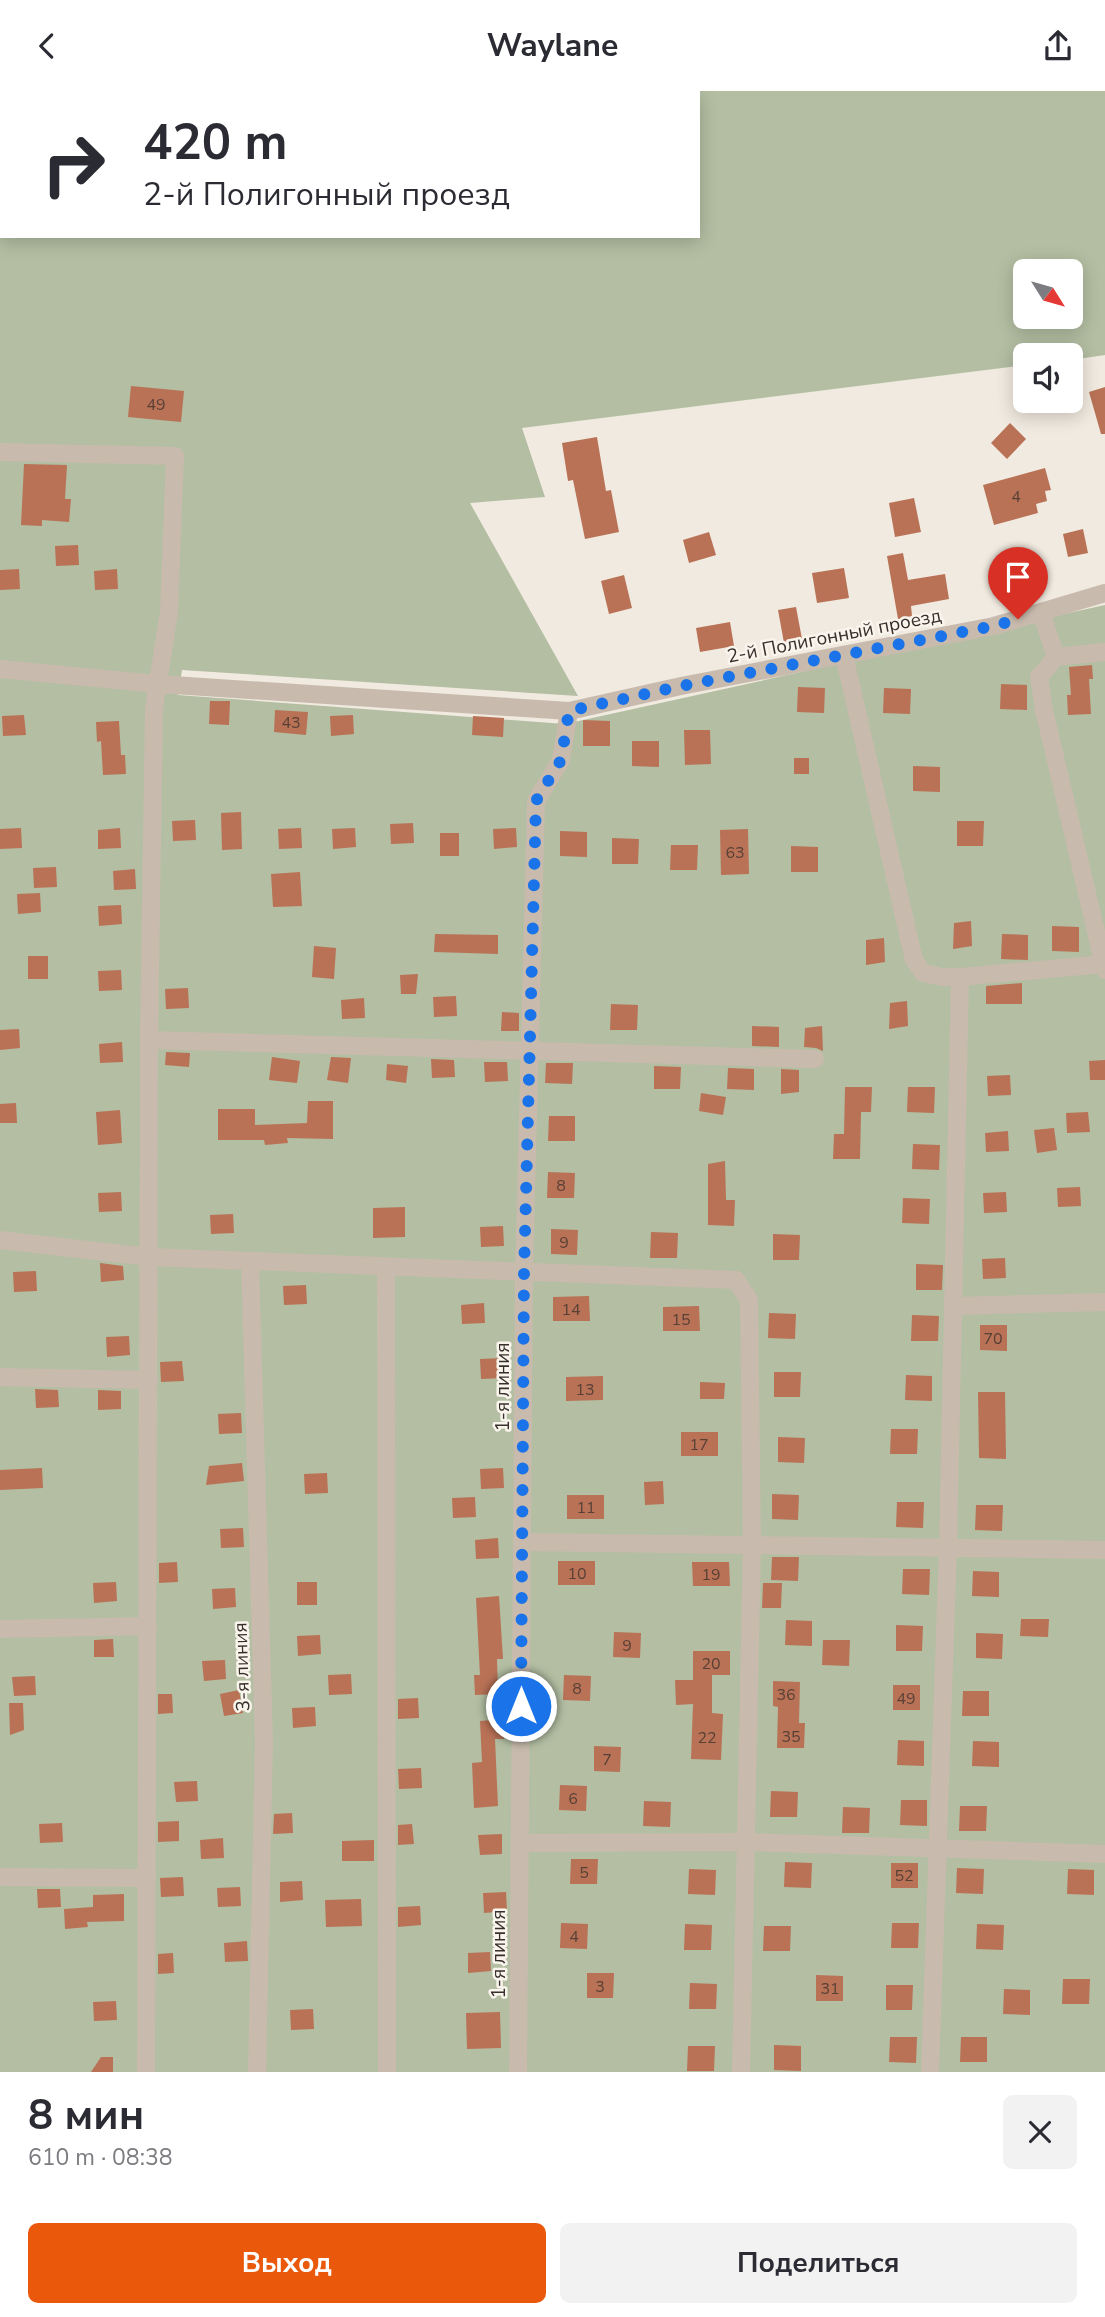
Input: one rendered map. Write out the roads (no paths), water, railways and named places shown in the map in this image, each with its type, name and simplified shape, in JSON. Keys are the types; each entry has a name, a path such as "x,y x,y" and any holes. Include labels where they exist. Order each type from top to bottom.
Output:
{"street":[{"path":"0,452 175,456 169,612 154,708 149,1040 146,2072"},
{"name":"2-й Полигонный проезд","path":"0,669 158,684 569,711 681,686 994,626 1105,593"},
{"path":"1041,612 1056,657"},
{"path":"844,655 914,960 923,973 960,977 1105,966 1044,710 1039,677 1056,657 1105,652"},
{"name":"1-я линия","path":"518,2072 524,1273 536,801 561,760 569,711"},
{"path":"930,2072 948,1548 960,977"},
{"path":"149,1040 815,1059"},
{"path":"0,1240 149,1257 736,1280 748,1300 752,1545 741,2072"},
{"name":"3-я линия","path":"250,1261 264,1742 257,2072"},
{"path":"386,1267 387,2072"},
{"path":"954,1305 1105,1302"},
{"path":"0,1377 149,1380"},
{"path":"522,1542 1105,1550"},
{"path":"0,1629 148,1626"},
{"path":"520,1843 746,1842 1105,1854"},
{"path":"0,1877 147,1878"}]}
